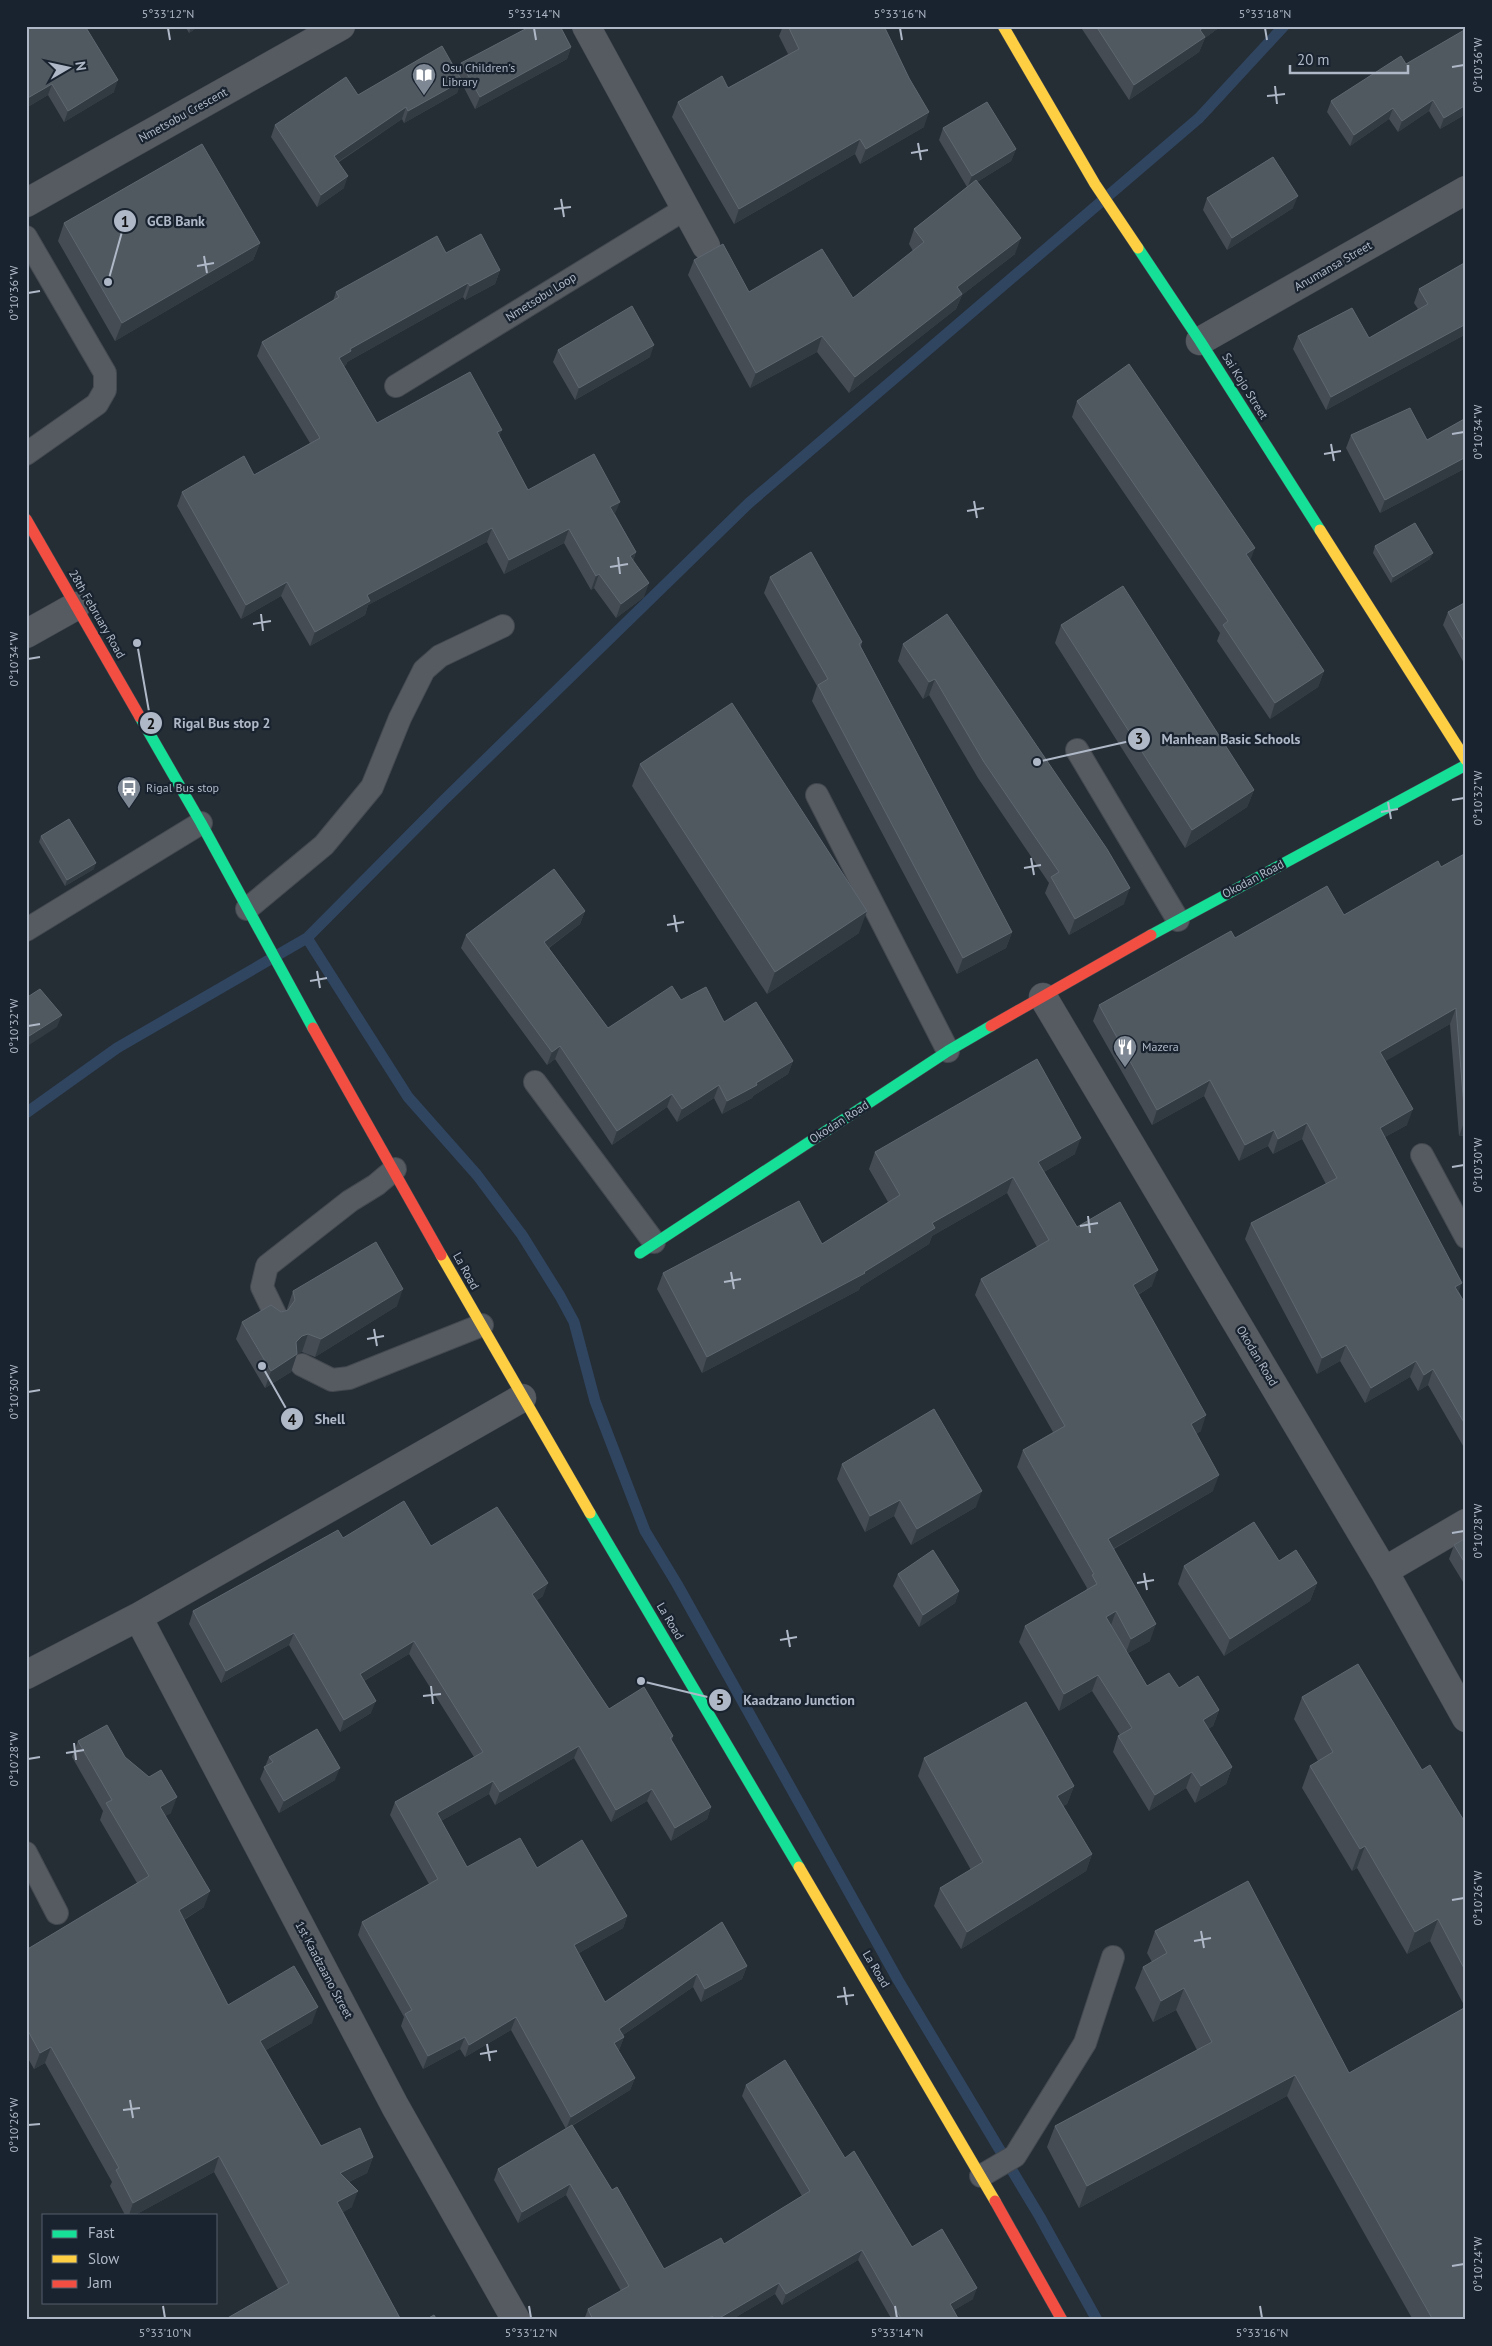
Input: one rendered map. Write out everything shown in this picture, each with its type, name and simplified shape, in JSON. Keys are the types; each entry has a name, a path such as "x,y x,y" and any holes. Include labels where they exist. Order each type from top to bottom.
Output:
{"main road":[{"name":"Sai Kojo Street","path":"1003,26 1095,184 1136,242 1200,341 1466,760"},
{"name":"28th February Road","path":"26,519 201,823 260,932"},
{"name":"Okodan Road","path":"647,1248 948,1051 1178,920 1466,765"},
{"name":"La Road","path":"260,932 395,1169 522,1398 981,2176 1062,2320"}],"street":[{"name":"Nmetsobu Crescent","path":"26,203 340,26"},
{"path":"586,26 706,246"},
{"name":"Anumansa Street","path":"1200,341 1466,190"},
{"path":"26,634 76,606"},
{"name":"Okodan Road","path":"1043,997 1384,1571 1466,1718"},
{"path":"26,1675 138,1617 522,1398"},
{"path":"1384,1571 1466,1523"},
{"name":"1st Kaadzaano Street","path":"138,1617 395,2106 516,2320"}],"lane":[{"name":"Nmetsobu Loop","path":"396,386 685,209"},
{"path":"26,237 105,373 105,390 97,404 26,454"},
{"path":"247,909 324,845 372,787 400,718 424,670 440,656 503,626"},
{"path":"1077,750 1178,920"},
{"path":"817,795 948,1051"},
{"path":"26,930 201,823"},
{"path":"536,1082 647,1248"},
{"path":"1422,1155 1466,1237"},
{"path":"276,1316 262,1287 267,1266 350,1201 376,1185 395,1169"},
{"path":"302,1365 332,1380 349,1378 482,1325"},
{"path":"26,1853 57,1913"},
{"path":"981,2176 1009,2160 1086,2043 1113,1958"}],"building":[{"path":"27,26 85,26 118,80 68,111 52,84 26,99"},
{"path":"531,26 560,26 571,47 480,97 461,63"},
{"path":"788,26 884,26 909,78 929,112 866,149 860,139 739,209 678,102 722,76 728,88 799,49"},
{"path":"1096,26 1205,26 1200,30 1205,37 1134,85"},
{"path":"1466,29 1466,105 1444,118 1433,100 1402,121 1393,108 1354,135 1331,101 1401,56 1406,64"},
{"path":"442,46 462,81 408,111 406,107 334,156 348,176 321,195 275,125 346,77 358,95"},
{"path":"987,102 1016,149 972,176 943,128"},
{"path":"202,144 260,243 122,323 64,223"},
{"path":"1273,157 1298,196 1232,238 1207,198"},
{"path":"976,180 1021,238 957,287 962,294 855,377 822,336 756,373 694,260 723,244 749,292 822,249 853,298 924,242 914,229"},
{"path":"481,234 500,270 470,286 468,283 350,349 351,351 339,358 377,423 470,372 502,430 497,432 528,490 594,454 620,502 610,507 636,552 630,556 649,583 621,604 599,574 596,576 569,529 509,560 492,528 367,595 370,601 315,632 287,582 246,605 182,492 244,456 254,475 320,438 262,342 339,297 336,292 437,236 446,253"},
{"path":"1466,262 1466,324 1331,397 1298,336 1352,308 1369,338 1428,304 1419,289"},
{"path":"632,306 654,345 579,388 558,350"},
{"path":"1129,364 1255,548 1246,554 1324,671 1275,703 1223,625 1228,621 1077,401"},
{"path":"1410,408 1427,440 1466,418 1466,457 1385,500 1351,435"},
{"path":"1415,523 1433,553 1393,577 1375,546"},
{"path":"811,552 862,642 859,644 1012,932 963,958 818,685 828,679 770,577"},
{"path":"1123,586 1254,790 1192,830 1061,625"},
{"path":"1466,602 1466,645 1448,612"},
{"path":"947,614 1107,849 1130,888 1075,919 1051,877 1059,872 984,762 935,679 929,682 903,644"},
{"path":"732,703 867,911 775,972 640,764"},
{"path":"69,819 96,863 67,880 41,836"},
{"path":"1466,853 1466,1120 1456,1008 1380,1052 1413,1109 1380,1128 1462,1283 1455,1287 1466,1305 1466,1426 1433,1369 1424,1375 1416,1361 1371,1388 1346,1345 1322,1358 1251,1223 1337,1178 1307,1123 1278,1139 1274,1130 1245,1145 1210,1080 1157,1110 1099,1005 1231,931 1235,938 1327,886 1344,915 1438,861 1441,867"},
{"path":"554,869 585,911 544,942 608,1028 672,986 681,1000 706,987 724,1022 756,1002 793,1061 756,1083 757,1085 727,1101 719,1085 682,1109 672,1094 617,1131 560,1046 552,1052 466,935"},
{"path":"40,989 62,1015 26,1038 26,998"},
{"path":"1037,1059 1081,1138 1038,1162 1077,1227 1120,1202 1158,1270 1133,1285 1206,1415 1191,1424 1219,1475 1108,1539 1156,1624 1131,1639 1116,1611 1106,1617 1147,1686 1169,1673 1179,1688 1198,1676 1219,1710 1203,1720 1232,1767 1201,1786 1192,1772 1155,1795 1118,1736 1132,1728 1098,1675 1064,1694 1025,1626 1097,1584 1092,1575 1094,1574 1023,1450 1065,1426 981,1279 1049,1240 1013,1177 932,1223 935,1228 865,1273 707,1357 663,1273 799,1201 822,1244 900,1195 875,1152"},
{"path":"376,1242 403,1289 321,1339 308,1334 302,1336 296,1342 297,1354 271,1371 242,1322 271,1305 281,1312 288,1310 295,1300 293,1291"},
{"path":"934,1409 982,1491 917,1529 900,1500 870,1516 842,1464"},
{"path":"404,1501 431,1546 497,1507 548,1583 532,1594 609,1709 644,1687 673,1736 670,1738 711,1807 675,1828 652,1789 616,1810 579,1746 500,1792 493,1781 437,1813 467,1867 520,1838 537,1868 582,1840 627,1916 574,1945 605,2002 722,1922 747,1966 705,1989 697,1974 619,2029 624,2037 614,2043 635,2078 571,2117 516,2017 469,2045 465,2037 428,2056 405,2014 412,2010 362,1922 438,1879 395,1802 483,1752 414,1641 360,1674 376,1701 344,1720 294,1633 226,1671 193,1611 338,1530 343,1538"},
{"path":"1254,1522 1279,1561 1296,1550 1317,1583 1230,1639 1184,1566"},
{"path":"1466,1538 1466,1565 1454,1545"},
{"path":"933,1550 959,1591 923,1615 898,1574"},
{"path":"1358,1664 1422,1770 1430,1765 1466,1824 1466,1972 1438,1919 1415,1932 1365,1846 1360,1849 1310,1766 1333,1752 1302,1697"},
{"path":"1026,1702 1074,1786 1057,1796 1092,1854 967,1932 940,1888 983,1862 924,1758"},
{"path":"107,1725 125,1757 149,1777 161,1770 177,1797 160,1807 210,1891 179,1910 228,2005 294,1966 318,2007 260,2041 321,2146 360,2128 373,2157 340,2173 358,2191 337,2202 401,2320 224,2320 289,2283 219,2156 133,2203 116,2170 119,2168 51,2047 40,2053 26,2027 26,1950 149,1876 106,1803 112,1800 78,1741"},
{"path":"317,1729 340,1768 284,1801 264,1767 273,1762 269,1757"},
{"path":"1248,1881 1349,2073 1466,2007 1466,2320 1433,2320 1295,2075 1087,2186 1055,2126 1212,2042 1184,1988 1161,2001 1143,1967 1167,1953 1155,1931"},
{"path":"785,2060 845,2158 854,2151 912,2247 942,2229 977,2288 950,2304 959,2320 902,2320 862,2250 786,2294 779,2283 716,2320 712,2316 705,2320 593,2320 588,2309 629,2286 570,2184 522,2212 498,2169 572,2125 612,2190 617,2187 664,2269 721,2238 724,2244 810,2191 746,2085"},
{"path":"434,2315 437,2320 425,2320"}],"waterway":[{"path":"26,1113 117,1048 307,938 443,801 749,503 1199,118 1284,26"},
{"path":"307,938 408,1097 477,1175 522,1235 560,1296 574,1322 595,1401 645,1531 677,1584 898,1980 1040,2217 1097,2320"}],"traffic: fast":[{"path":"1138,248 1200,341 1320,530"},
{"path":"140,717 201,823 313,1028"},
{"path":"1151,935 1466,765"},
{"path":"640,1253 948,1051 991,1026"},
{"path":"590,1513 799,1867"}],"traffic: slow":[{"path":"1003,26 1095,184 1138,248"},
{"path":"1320,530 1466,760"},
{"path":"441,1255 590,1513"},
{"path":"799,1867 995,2201"}],"traffic: jam":[{"path":"26,519 140,717"},
{"path":"991,1026 1151,935"},
{"path":"313,1028 441,1255"},
{"path":"995,2201 1062,2320"}],"place":[{"name":"Osu Children's Library","path":"424,96"},
{"name":"GCB Bank","path":"108,282"},
{"name":"Rigal Bus stop 2","path":"137,643"},
{"name":"Manhean Basic Schools","path":"1037,762"},
{"name":"Rigal Bus stop","path":"129,809"},
{"name":"Mazera","path":"1125,1068"},
{"name":"Shell","path":"262,1366"},
{"name":"Kaadzano Junction","path":"641,1681"}]}
